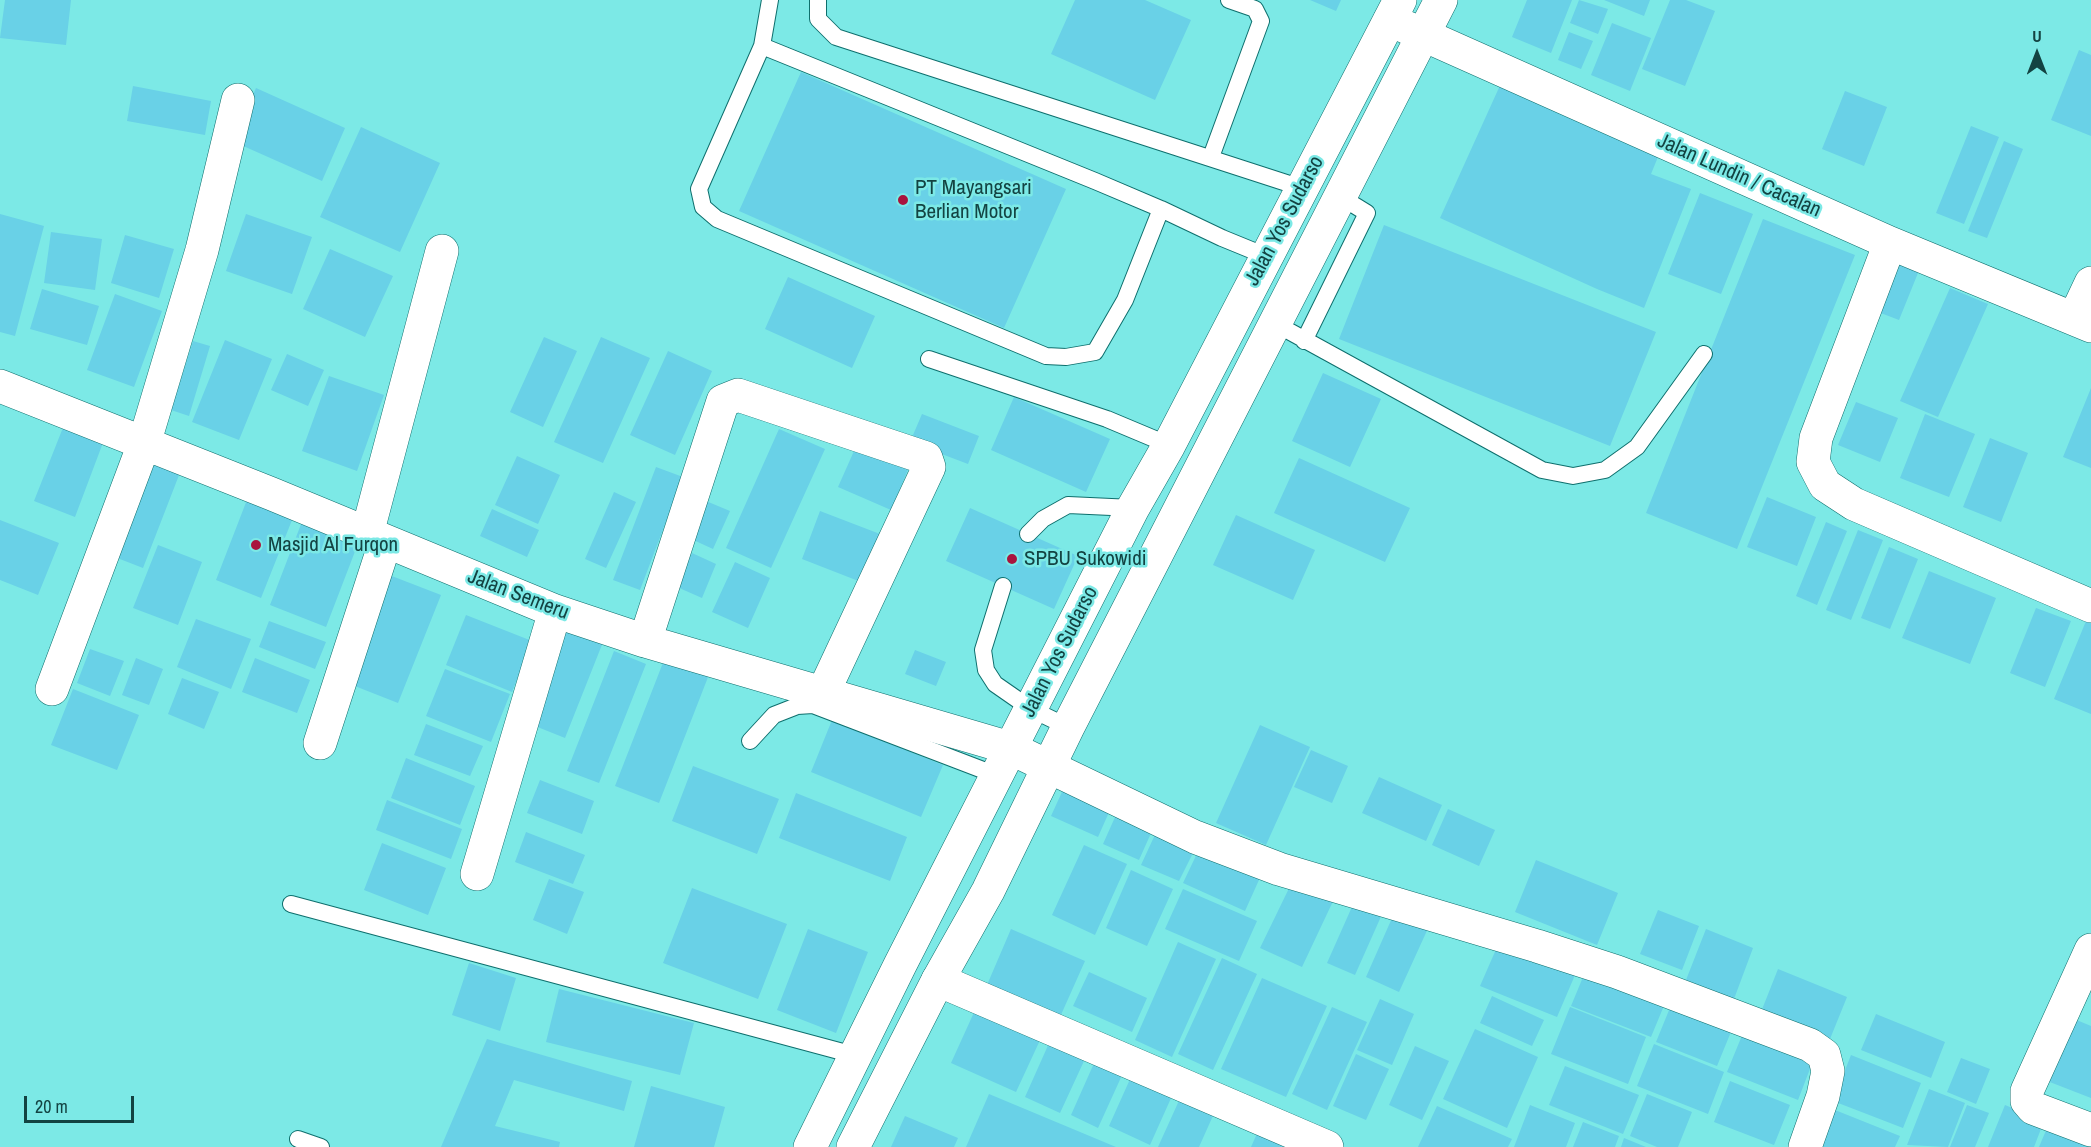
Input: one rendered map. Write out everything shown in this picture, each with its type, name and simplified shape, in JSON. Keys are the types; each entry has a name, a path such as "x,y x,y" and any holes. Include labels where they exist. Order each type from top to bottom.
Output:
{"main road":[{"name":"Jalan Yos Sudarso","path":"853,1147 938,980 988,891 1068,727 1441,0"},
{"name":"Jalan Yos Sudarso","path":"810,1147 1133,508 1169,445 1395,10"},
{"name":"Jalan Lundin / Cacalan","path":"1395,10 1424,36 1890,243 2082,322"},
{"path":"52,689 144,444 202,250 238,100"},
{"path":"1890,243 1816,438 1813,462 1825,485 1854,504 2091,606"},
{"path":"320,742 376,539 442,251"},
{"path":"2082,322 2091,283"},
{"name":"Jalan Semeru","path":"0,386 555,611 645,641 823,693 1003,762 1048,768 1195,837 1278,869 1567,956 1810,1045 1824,1056 1828,1071 1823,1096 1805,1147"},
{"path":"645,641 723,401 738,395 926,458 929,466 823,693"},
{"path":"477,874 555,611"},
{"path":"2091,950 2027,1091 2027,1101 2033,1108 2091,1130"},
{"path":"938,980 1327,1147"}],"lane":[{"path":"770,0 762,46 699,189 703,207 717,219 1046,356 1066,357 1095,352 1125,300 1161,209"},
{"path":"818,0 818,19 836,36 1302,188"},
{"path":"1211,157 1261,21 1255,9 1229,0"},
{"path":"762,46 1161,209 1266,256"},
{"path":"1305,341 1367,213 1341,197"},
{"path":"1276,324 1542,470 1573,476 1605,470 1637,447 1704,354"},
{"path":"929,359 1107,419 1169,445"},
{"path":"1028,534 1043,519 1068,505 1133,508"},
{"path":"1003,586 983,650 986,670 995,684 1031,709 1068,727"},
{"path":"750,741 774,715 797,706 813,705 1003,762"},
{"path":"291,904 854,1056"},
{"path":"298,1139 321,1147"}],"building":[{"path":"5,0 71,0 66,45 0,38"},
{"path":"1075,0 1145,0 1191,20 1155,100 1051,54"},
{"path":"1310,0 1341,0 1336,11"},
{"path":"1527,0 1572,0 1551,53 1512,37"},
{"path":"1579,0 1608,9 1598,34 1570,23"},
{"path":"1604,0 1650,0 1644,16"},
{"path":"1670,0 1686,0 1715,11 1685,86 1642,69"},
{"path":"1612,23 1651,38 1630,91 1591,75"},
{"path":"1569,32 1593,41 1581,69 1558,60"},
{"path":"2079,50 2091,55 2091,136 2051,120"},
{"name":"PT Mayangsari Berlian Motor","path":"801,72 1066,189 1004,328 739,211"},
{"path":"1502,81 1660,152 1651,174 1691,189 1644,308 1440,218"},
{"path":"133,86 211,101 205,135 127,121"},
{"path":"256,88 345,128 322,181 232,141"},
{"path":"1845,91 1887,107 1864,166 1822,149"},
{"path":"1971,126 1999,137 1964,224 1936,213"},
{"path":"361,127 440,163 400,252 320,217"},
{"path":"2004,141 2023,149 1987,238 1968,231"},
{"path":"1700,193 1753,214 1721,294 1668,274"},
{"path":"0,214 44,226 15,336 0,332"},
{"path":"246,214 312,237 292,294 226,271"},
{"path":"1763,219 1855,255 1737,549 1646,513"},
{"path":"1384,225 1656,332 1610,446 1339,339"},
{"path":"51,232 102,239 95,290 44,283"},
{"path":"125,235 174,249 159,298 111,283"},
{"path":"330,249 393,276 365,337 303,309"},
{"path":"1899,259 1920,268 1899,320 1878,312"},
{"path":"788,277 875,316 852,368 765,329"},
{"path":"1950,288 1988,304 1938,417 1900,401"},
{"path":"42,289 99,306 87,345 30,329"},
{"path":"115,294 162,311 134,387 87,370"},
{"path":"544,337 577,351 543,427 510,412"},
{"path":"601,337 650,358 603,463 554,442"},
{"path":"225,340 272,359 239,440 192,422"},
{"path":"193,341 210,346 189,416 171,410"},
{"path":"668,351 712,371 675,455 630,435"},
{"path":"287,354 324,370 308,406 271,390"},
{"path":"1323,373 1381,399 1350,467 1292,441"},
{"path":"329,376 384,395 357,471 302,451"},
{"path":"2091,388 2091,468 2063,457"},
{"path":"1014,397 1110,439 1086,492 991,450"},
{"path":"1856,402 1898,418 1880,462 1838,445"},
{"path":"922,414 979,436 968,464 910,442"},
{"path":"1925,414 1975,434 1949,497 1900,478"},
{"path":"64,425 104,440 75,517 34,501"},
{"path":"779,429 825,449 771,568 726,548"},
{"path":"1990,438 2028,453 2001,522 1963,507"},
{"path":"858,442 910,465 891,510 838,487"},
{"path":"145,456 181,470 143,568 107,554"},
{"path":"517,456 560,475 538,524 495,505"},
{"path":"1299,458 1410,508 1385,562 1274,513"},
{"path":"656,467 683,477 640,590 613,580"},
{"name":"Masjid Al Furqon","path":"250,492 296,510 261,598 216,580"},
{"path":"614,492 636,502 606,568 585,559"},
{"path":"1767,497 1816,517 1797,566 1747,547"},
{"path":"706,501 730,511 713,549 689,538"},
{"name":"SPBU Sukowidi","path":"970,508 1078,556 1054,609 946,561"},
{"path":"492,509 539,530 527,557 480,536"},
{"path":"820,511 880,534 861,582 802,559"},
{"path":"1236,515 1315,550 1293,600 1213,565"},
{"path":"303,519 359,541 326,627 270,605"},
{"path":"0,520 59,543 38,595 0,580"},
{"path":"1826,522 1847,531 1817,605 1796,596"},
{"path":"1858,530 1883,540 1851,620 1826,610"},
{"path":"158,545 202,562 178,625 133,608"},
{"path":"1889,547 1918,559 1890,629 1861,618"},
{"path":"692,553 716,564 702,598 677,587"},
{"path":"735,562 770,578 748,628 712,612"},
{"path":"1929,571 1996,598 1970,664 1902,638"},
{"path":"384,573 441,595 398,703 342,681"},
{"path":"2036,608 2071,621 2045,687 2010,673"},
{"path":"466,615 532,641 512,692 446,665"},
{"path":"572,618 607,632 565,738 530,724"},
{"path":"196,619 251,639 231,689 177,667"},
{"path":"269,621 326,642 315,669 259,647"},
{"path":"2086,621 2091,623 2091,714 2054,699"},
{"path":"90,649 124,661 110,696 77,683"},
{"path":"915,650 946,662 936,686 905,674"},
{"path":"614,651 646,664 599,783 567,771"},
{"path":"666,655 710,672 659,803 615,786"},
{"path":"136,658 163,669 149,705 122,695"},
{"path":"255,658 310,680 297,713 242,692"},
{"path":"445,669 510,694 491,742 426,716"},
{"path":"182,678 219,692 204,729 168,714"},
{"path":"73,689 139,715 117,770 51,745"},
{"path":"832,720 943,765 921,817 811,772"},
{"path":"426,724 483,746 470,776 414,755"},
{"path":"1260,725 1310,747 1266,845 1216,823"},
{"path":"1311,750 1348,766 1332,803 1294,787"},
{"path":"406,758 475,786 460,825 391,798"},
{"path":"693,766 779,799 757,854 672,821"},
{"path":"1379,777 1442,805 1426,841 1362,813"},
{"path":"540,780 594,801 582,834 527,813"},
{"path":"1067,781 1114,801 1098,837 1051,816"},
{"path":"796,793 907,837 890,881 779,838"},
{"path":"387,800 462,829 451,859 376,830"},
{"path":"1120,806 1156,822 1139,860 1103,844"},
{"path":"1448,809 1495,830 1479,866 1432,845"},
{"path":"1159,826 1198,843 1179,881 1141,865"},
{"path":"526,832 585,855 573,884 515,862"},
{"path":"382,843 446,868 428,915 364,890"},
{"path":"1202,843 1263,871 1245,911 1183,883"},
{"path":"1084,845 1127,864 1095,935 1052,915"},
{"path":"1536,860 1618,893 1597,945 1515,912"},
{"path":"1131,870 1173,889 1147,946 1106,928"},
{"path":"1294,878 1335,897 1302,967 1260,948"},
{"path":"549,879 584,892 567,934 533,920"},
{"path":"692,888 787,924 758,999 663,963"},
{"path":"1183,889 1257,921 1239,961 1165,929"},
{"path":"1355,900 1383,912 1355,975 1327,963"},
{"path":"1396,909 1430,924 1399,992 1366,977"},
{"path":"1658,910 1699,926 1682,970 1640,954"},
{"path":"808,929 868,952 836,1033 777,1010"},
{"path":"1011,929 1085,961 1060,1017 987,985"},
{"path":"1706,929 1753,948 1734,999 1686,980"},
{"path":"1501,938 1578,968 1557,1017 1480,986"},
{"path":"1178,942 1216,959 1172,1057 1135,1040"},
{"path":"1222,958 1257,974 1213,1070 1178,1054"},
{"path":"469,963 516,978 500,1031 452,1015"},
{"path":"1588,965 1668,996 1651,1037 1571,1006"},
{"path":"1778,969 1847,997 1830,1039 1761,1012"},
{"path":"1089,972 1147,998 1132,1032 1073,1006"},
{"path":"1262,978 1327,1006 1286,1097 1221,1069"},
{"path":"559,989 694,1023 680,1075 546,1042"},
{"path":"1492,996 1544,1020 1532,1046 1480,1023"},
{"path":"1674,998 1735,1022 1717,1066 1656,1042"},
{"path":"1380,999 1414,1014 1392,1065 1357,1050"},
{"path":"1332,1007 1367,1022 1327,1110 1292,1094"},
{"path":"1570,1007 1646,1037 1628,1084 1551,1054"},
{"path":"976,1008 1041,1038 1016,1092 951,1063"},
{"path":"1876,1014 1945,1042 1931,1078 1861,1050"},
{"path":"2067,1016 2091,1026 2091,1098 2042,1079"},
{"path":"1475,1029 1538,1057 1507,1128 1443,1099"},
{"path":"1054,1032 1090,1048 1060,1113 1025,1097"},
{"path":"1743,1033 1813,1061 1798,1100 1727,1072"},
{"path":"487,1039 632,1081 624,1111 514,1080 495,1126 560,1142 559,1147 441,1147"},
{"path":"1654,1044 1724,1072 1708,1114 1637,1086"},
{"path":"1415,1046 1449,1061 1422,1120 1389,1105"},
{"path":"1356,1054 1389,1069 1366,1120 1333,1106"},
{"path":"1851,1055 1921,1083 1903,1128 1833,1101"},
{"path":"1961,1058 1990,1069 1976,1104 1947,1092"},
{"path":"1095,1061 1123,1073 1098,1128 1071,1115"},
{"path":"1565,1066 1639,1095 1623,1134 1549,1105"},
{"path":"1135,1068 1176,1087 1150,1145 1109,1126"},
{"path":"1730,1081 1790,1105 1774,1145 1714,1122"},
{"path":"651,1086 725,1107 714,1147 634,1147"},
{"path":"1929,1089 1965,1103 1948,1147 1907,1145"},
{"path":"989,1094 1116,1147 966,1147"},
{"path":"1182,1094 1216,1109 1199,1147 1158,1147"},
{"path":"1647,1094 1692,1112 1678,1147 1657,1147 1630,1136"},
{"path":"1530,1105 1575,1123 1566,1147 1514,1147"},
{"path":"1967,1105 1989,1113 1975,1147 1950,1147"},
{"path":"2005,1105 2044,1121 2034,1147 1988,1147"},
{"path":"1437,1106 1512,1139 1508,1147 1418,1147"},
{"path":"1825,1106 1900,1136 1895,1147 1809,1147"},
{"path":"905,1116 958,1138 954,1147 891,1147"},
{"path":"1583,1122 1619,1136 1615,1147 1573,1147"},
{"path":"2047,1128 2090,1145 2089,1147 2039,1147"},
{"path":"1259,1129 1287,1147 1251,1147"},
{"path":"1624,1138 1646,1147 1621,1147"}],"place":[{"name":"PT Mayangsari Berlian Motor","path":"903,200"},
{"name":"Masjid Al Furqon","path":"256,545"},
{"name":"SPBU Sukowidi","path":"1012,559"}]}
